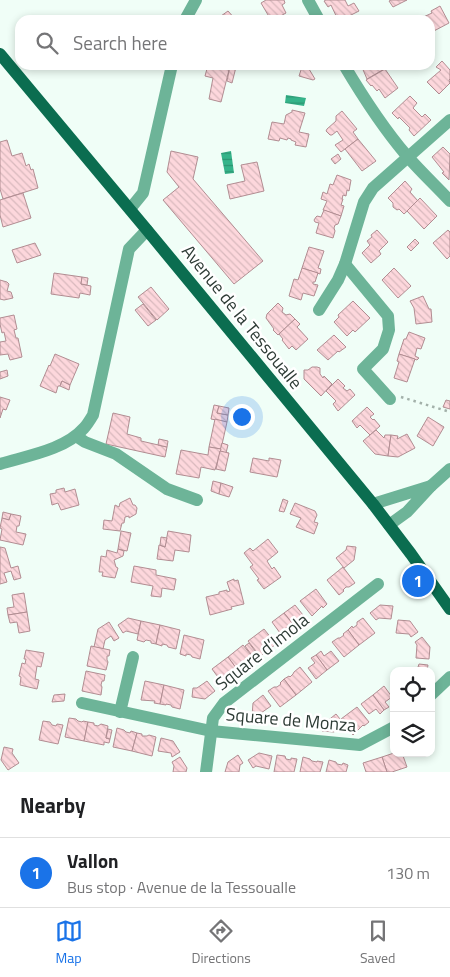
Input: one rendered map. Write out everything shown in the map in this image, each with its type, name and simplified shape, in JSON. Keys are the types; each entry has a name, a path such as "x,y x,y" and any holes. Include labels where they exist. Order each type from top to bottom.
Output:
{"main road":[{"name":"Avenue de la Tessoualle","path":"0,54 373,504 450,609"}],"street":[{"path":"188,15 196,0"},
{"path":"308,0 316,15"},
{"path":"130,209 143,193 171,70"},
{"path":"347,70 387,132 408,158 450,201"},
{"path":"319,310 338,280 345,264 364,202 373,188 450,120"},
{"path":"0,464 61,445 85,428 92,415 129,249 147,230"},
{"path":"345,264 388,316 389,330 383,349 363,369 390,399"},
{"path":"76,436 85,442 116,454 167,489 197,500"},
{"path":"389,525 408,512 431,486 450,469"},
{"path":"373,504 431,486"},
{"name":"Square d’Imola","path":"206,772 213,718 224,703 378,584"},
{"path":"120,712 133,656"},
{"path":"435,691 450,677"},
{"name":"Square de Monza","path":"82,703 211,731 360,745 390,729"}],"path":[{"path":"390,399 402,396 450,412"}],"shaded area":[{"path":"286,95 306,98 304,106 285,103"},
{"path":"231,151 234,173 225,174 221,153"}],"building":[{"path":"266,0 284,0 285,3 282,5 286,13 282,15 268,15 261,3"},
{"path":"345,0 348,6 354,3 359,11 351,15 336,15 331,5 328,7 324,1"},
{"path":"407,0 393,7 389,1"},
{"path":"440,6 449,23 435,30 435,15 428,15 432,13 431,11"},
{"path":"228,11 232,15 222,15"},
{"path":"442,61 450,70 450,83 439,94 427,82 441,70 436,67"},
{"path":"207,70 229,70 221,102 209,99 213,78 205,76"},
{"path":"229,70 235,70 232,83 227,81"},
{"path":"301,70 310,70 315,79 313,80 299,76"},
{"path":"363,70 383,70 367,79"},
{"path":"386,70 398,88 385,98 379,89 377,91 366,80"},
{"path":"410,96 417,103 413,108 422,117 425,114 431,120 414,136 409,130 410,128 392,113"},
{"path":"292,110 305,113 299,132 309,134 306,147 295,145 296,142 288,138 287,140 280,138 279,141 268,139 272,122 284,124 286,115 292,112"},
{"path":"342,111 357,129 353,132 358,139 341,152 335,145 343,140 337,131 330,135 326,131 336,121 336,116"},
{"path":"358,139 376,161 362,171 345,149"},
{"path":"7,140 12,156 22,153 26,166 29,164 31,170 33,169 38,188 3,199 0,189 0,142"},
{"path":"443,147 450,154 449,180 432,157"},
{"path":"171,151 198,157 193,179 263,261 234,284 163,200 179,187 167,172"},
{"path":"338,154 341,159 335,164 331,159"},
{"path":"257,162 264,191 230,199 227,185 245,181 241,165"},
{"path":"337,175 351,180 349,191 347,190 346,196 343,195 341,205 344,206 341,216 323,210 327,201 321,199 323,192 327,194 330,184 333,185"},
{"path":"405,181 412,189 410,192 418,201 404,214 399,209 397,210 393,207 393,203 388,198"},
{"path":"23,193 31,218 3,227 0,215 0,200"},
{"path":"420,198 437,216 424,229 407,211"},
{"path":"324,210 341,216 338,224 335,225 333,238 316,233 319,223 314,220 317,216 321,217"},
{"path":"377,230 388,242 379,251 381,254 371,263 362,253 370,245 367,241"},
{"path":"448,230 450,232 450,256 447,259 433,243"},
{"path":"415,239 419,243 411,251 407,247"},
{"path":"35,243 41,255 17,263 12,250"},
{"path":"309,247 324,251 318,268 321,269 320,274 302,268"},
{"path":"302,268 318,273 313,284 318,285 314,296 303,293 301,300 289,296 294,279 298,280"},
{"path":"394,268 411,286 398,298 382,280"},
{"path":"54,273 82,277 81,284 91,286 90,295 80,293 79,298 51,294"},
{"path":"82,277 88,278 87,285 81,284"},
{"path":"0,280 9,284 7,291 11,292 13,298 0,299"},
{"path":"151,287 169,309 157,320 138,297"},
{"path":"423,296 429,309 431,309 432,322 416,324 414,308 410,301"},
{"path":"353,301 370,318 355,332 353,330 347,336 334,322 339,317 338,315"},
{"path":"278,303 283,308 282,312 286,315 290,314 295,319 278,335 266,318 267,314"},
{"path":"143,304 156,320 148,326 135,310"},
{"path":"14,315 17,329 14,330 16,338 18,338 22,357 10,360 8,354 0,355 0,342 6,341 4,332 2,333 0,318"},
{"path":"295,319 300,324 297,327 308,339 296,350 292,346 289,349 279,334"},
{"path":"409,332 425,338 421,349 417,348 415,356 419,358 417,360 399,354 404,339 406,339"},
{"path":"334,335 346,347 328,360 317,350"},
{"path":"55,354 79,364 70,385 62,381 56,393 40,386"},
{"path":"399,354 415,359 407,382 394,378 399,362 397,361"},
{"path":"312,367 320,368 320,374 323,378 324,376 332,384 321,396 304,379 304,370"},
{"path":"7,370 8,376 0,379 0,372"},
{"path":"338,379 345,386 343,388 347,391 350,389 355,395 338,411 333,404 336,401 326,391"},
{"path":"62,381 70,385 69,390 60,386"},
{"path":"0,397 10,400 6,410 3,409 0,418"},
{"path":"446,400 450,401 450,409 443,407"},
{"path":"214,405 219,406 217,413 228,415 227,422 211,419"},
{"path":"219,406 229,408 228,415 217,413"},
{"path":"367,407 374,414 370,417 380,426 370,435 360,425 357,428 352,421"},
{"path":"113,413 130,417 127,434 141,438 141,441 167,447 165,457 106,444"},
{"path":"428,417 444,427 433,446 417,436"},
{"path":"215,419 227,422 221,449 209,447"},
{"path":"376,430 384,438 385,435 391,435 388,456 375,454 363,441"},
{"path":"407,434 415,448 398,457 388,456 391,435 398,436 397,439"},
{"path":"159,439 168,441 167,447 158,445"},
{"path":"222,443 228,445 226,453 220,451"},
{"path":"209,447 221,449 215,470 201,467 199,478 176,474 181,450 208,455"},
{"path":"220,451 229,453 225,471 216,469"},
{"path":"253,458 269,461 269,458 281,460 277,477 250,472"},
{"path":"213,481 221,483 219,494 211,491"},
{"path":"221,483 233,487 229,497 219,494"},
{"path":"64,488 65,492 75,489 79,505 61,510 58,503 52,505 50,494"},
{"path":"130,498 133,505 137,508 136,514 129,518 129,516 125,517 120,531 103,529 104,520 112,521 115,505 119,507 120,503"},
{"path":"283,499 288,501 284,512 279,511"},
{"path":"295,503 315,511 317,515 314,522 318,523 314,534 296,527 301,518 290,514"},
{"path":"3,512 11,514 9,520 2,518"},
{"path":"11,514 21,516 16,532 26,534 23,545 0,540 2,518 9,520"},
{"path":"121,531 131,533 127,551 118,549"},
{"path":"168,531 191,535 189,552 175,550 173,561 157,559 159,545 165,547"},
{"path":"161,537 167,538 165,547 160,545"},
{"path":"268,539 278,552 267,561 272,569 274,567 281,577 264,589 250,567 253,565 244,553 250,548 253,551"},
{"path":"347,546 356,547 354,560 344,568 336,558 346,550"},
{"path":"0,547 5,548 11,568 18,566 21,578 14,580 11,571 4,573 7,582 0,584"},
{"path":"118,549 124,551 123,556 114,560 118,568 115,578 102,576 103,572 99,572 101,556 106,557 107,550 117,553"},
{"path":"134,566 156,570 156,575 176,579 174,590 162,588 161,597 151,596 153,586 131,582"},
{"path":"343,567 355,583 346,587 339,595 327,580"},
{"path":"234,579 234,581 238,580 244,604 210,615 206,597 227,590 227,592 230,591 227,582"},
{"path":"316,589 327,604 323,608 322,606 312,616 300,601"},
{"path":"24,593 27,612 8,615 7,608 14,607 12,595"},
{"path":"295,605 303,615 297,620 301,625 296,628 284,613"},
{"path":"380,605 393,606 391,619 379,618 376,620 370,613"},
{"path":"27,612 30,631 19,633 17,622 10,623 8,615"},
{"path":"284,613 296,628 291,632 287,627 280,633 272,622"},
{"path":"128,618 141,621 138,634 126,631 123,633 118,625"},
{"path":"363,618 375,633 359,645 348,630 352,626 353,628 357,625 357,622"},
{"path":"398,620 410,621 418,632 411,637 409,634 396,633"},
{"path":"141,621 160,625 156,644 151,643 151,641 137,640"},
{"path":"109,622 119,638 114,641 111,636 105,640 103,649 94,647 98,629"},
{"path":"160,625 180,630 176,649 167,645 156,644"},
{"path":"264,629 276,644 266,649 266,652 260,656 248,641"},
{"path":"348,630 359,645 344,657 332,642 344,635"},
{"path":"184,635 204,640 200,659 191,655 180,654"},
{"path":"422,637 430,647 429,659 416,658 417,645 415,642"},
{"path":"249,643 258,655 254,658 245,646"},
{"path":"243,645 255,660 243,667 239,672 228,657"},
{"path":"91,646 110,650 109,656 107,656 106,670 87,666"},
{"path":"26,650 44,653 41,667 37,666 35,679 39,680 37,689 20,685 21,677 19,676 22,663 25,664"},
{"path":"321,651 324,656 331,651 339,661 327,670 316,655"},
{"path":"316,655 327,670 316,679 308,668 315,663 311,658"},
{"path":"228,657 239,672 223,684 212,669"},
{"path":"419,664 428,665 428,667 418,667"},
{"path":"300,667 312,682 296,695 284,679 290,677"},
{"path":"86,671 105,675 101,685 101,695 82,691"},
{"path":"284,679 296,695 280,707 268,691 281,684"},
{"path":"145,681 164,685 160,704 154,703 155,701 141,700"},
{"path":"207,681 215,691 205,699 192,697 193,688 197,688"},
{"path":"164,685 184,690 180,709 171,705 160,704"},
{"path":"384,686 390,694 390,698 385,702 389,707 384,710 373,695"},
{"path":"65,694 64,701 52,702 54,695"},
{"path":"263,695 271,706 261,713 261,717 252,716 253,703"},
{"path":"373,695 384,710 380,714 376,709 369,714 361,704"},
{"path":"357,707 369,722 353,735 341,719"},
{"path":"336,714 344,724 334,732 322,731 323,721 326,722"},
{"path":"69,718 88,722 84,741 65,737"},
{"path":"43,721 50,722 56,726 57,724 63,725 58,744 39,740"},
{"path":"88,722 98,726 101,724 108,726 106,738 110,739 109,743 104,742 104,745 84,741"},
{"path":"117,728 130,733 131,731 137,733 132,751 113,747"},
{"path":"108,729 112,730 110,739 106,738"},
{"path":"137,733 142,734 142,736 156,737 152,756 132,751"},
{"path":"161,738 173,741 180,752 172,757 171,753 158,751"},
{"path":"4,747 13,749 12,753 19,763 8,770 1,760"},
{"path":"259,753 272,756 269,769 256,766 253,768 248,760"},
{"path":"390,754 390,757 403,757 407,767 387,772 382,757"},
{"path":"238,755 243,763 240,765 239,772 225,772 228,762"},
{"path":"277,755 285,756 286,759 291,760 291,758 297,759 294,772 274,772"},
{"path":"180,757 187,768 186,772 173,772 174,766 172,762"},
{"path":"303,757 312,761 323,762 320,772 300,772"},
{"path":"382,757 387,772 366,772 363,763"},
{"path":"329,760 337,764 342,765 343,763 348,765 346,772 326,772"}],"place":[{"name":"Vallon","path":"418,581"}]}
